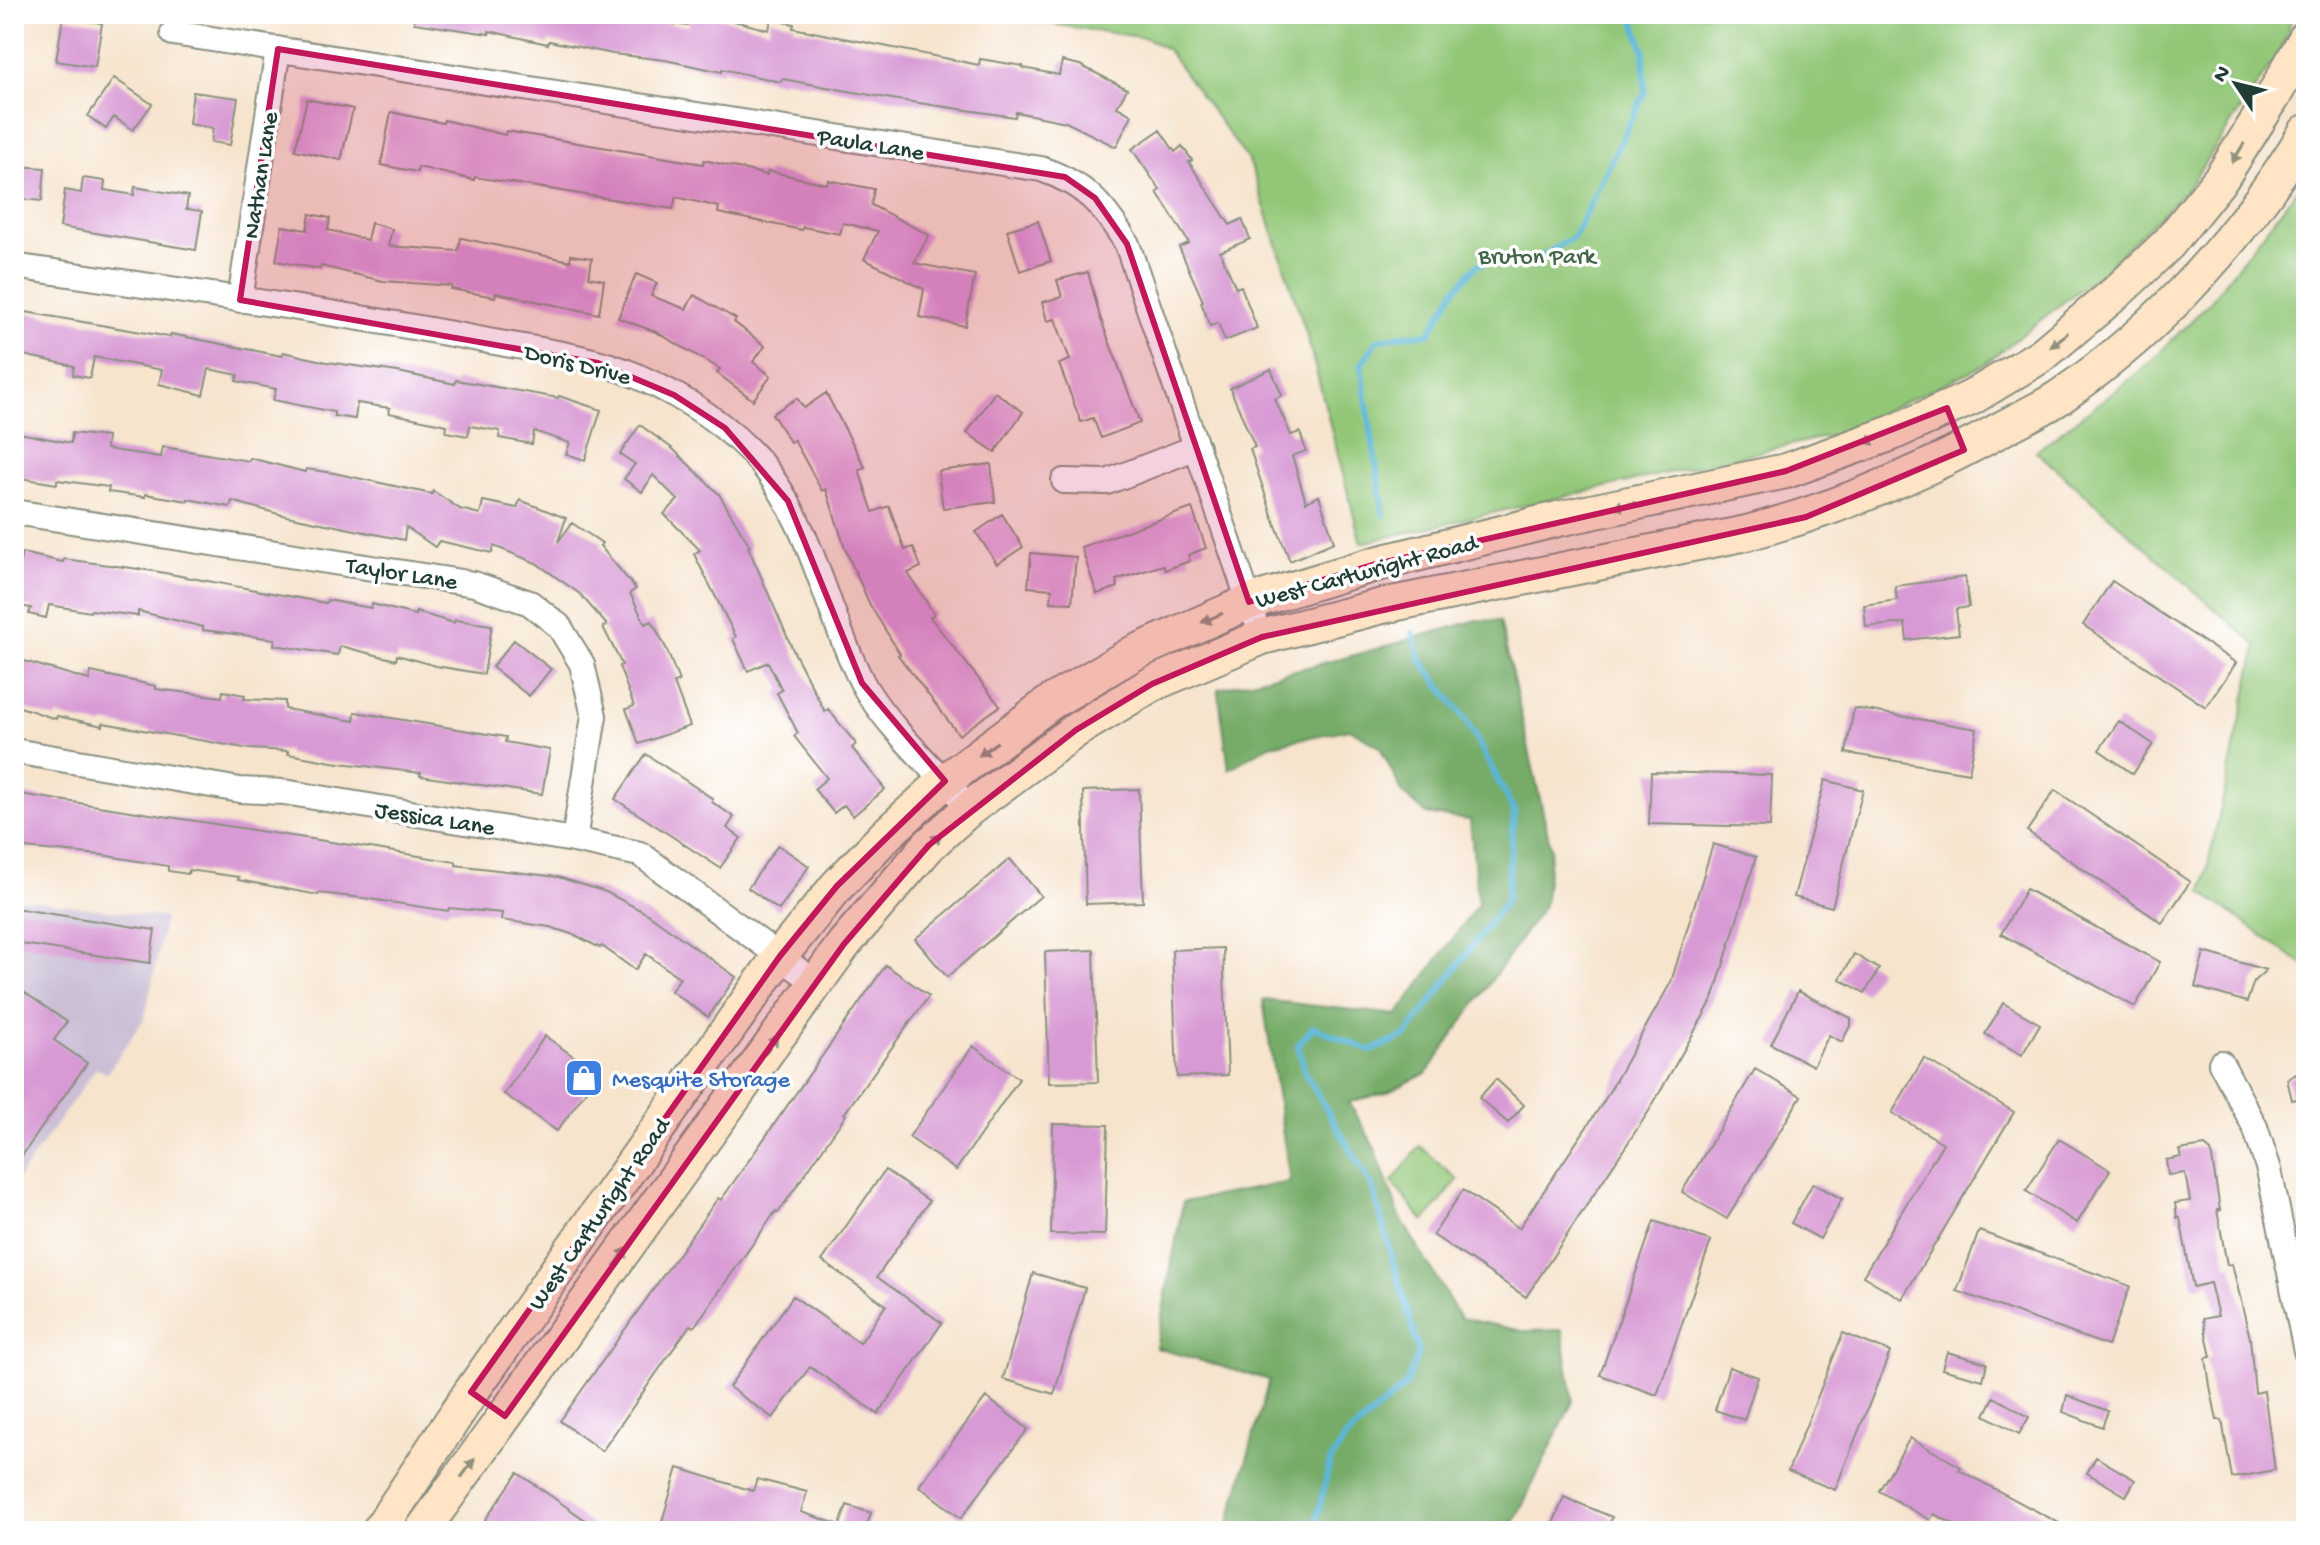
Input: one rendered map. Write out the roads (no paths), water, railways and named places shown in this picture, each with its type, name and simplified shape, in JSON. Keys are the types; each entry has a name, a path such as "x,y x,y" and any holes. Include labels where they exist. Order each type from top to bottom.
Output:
{"main road":[{"name":"West Cartwright Road","path":"388,1528 471,1392 780,956 837,886 887,834 945,781 1051,702 1120,661 1249,602 1372,565 1558,519 1786,471 1892,433 1971,398 2042,355 2168,244 2222,177 2306,38"},
{"name":"West Cartwright Road","path":"422,1531 844,944 929,845 970,808 1076,730 1152,684 1262,637 1382,606 1747,533 1806,517 1908,478 1964,450 2062,395 2140,335 2167,310 2253,212 2306,132"},
{"path":"1947,408 1964,450"},
{"path":"1558,519 1566,570"},
{"path":"471,1392 505,1416"}],"street":[{"name":"Paula Lane","path":"173,33 1041,169 1065,177 1095,198 1127,244 1262,637"},
{"name":"Nathan Lane","path":"240,300 278,49"},
{"name":"Doris Drive","path":"14,266 388,322 598,363 636,375 674,395 725,428 759,462 788,501 862,683 878,708 970,808"},
{"path":"1064,481 1107,482 1197,447"},
{"name":"Taylor Lane","path":"14,512 474,584 530,603 559,626 582,664 594,716 574,840"},
{"name":"Jessica Lane","path":"14,751 240,790 284,792 574,840 640,854 816,983"},
{"path":"2221,1063 2255,1127 2269,1170 2299,1275 2306,1351"}],"waterway":[{"path":"1384,515 1361,365 1377,340 1429,334 1454,291 1476,266 1495,258 1533,261 1574,237 1645,92 1644,51 1632,14"},
{"path":"1314,1531 1330,1462 1346,1437 1405,1386 1419,1352 1372,1186 1305,1073 1298,1045 1313,1027 1371,1051 1406,1036 1507,899 1514,811 1467,721 1421,660 1413,633"}],"place":[{"name":"Mesquite Storage","path":"584,1078"}],"park label":[{"name":"Bruton Park","path":"1537,255"}]}
